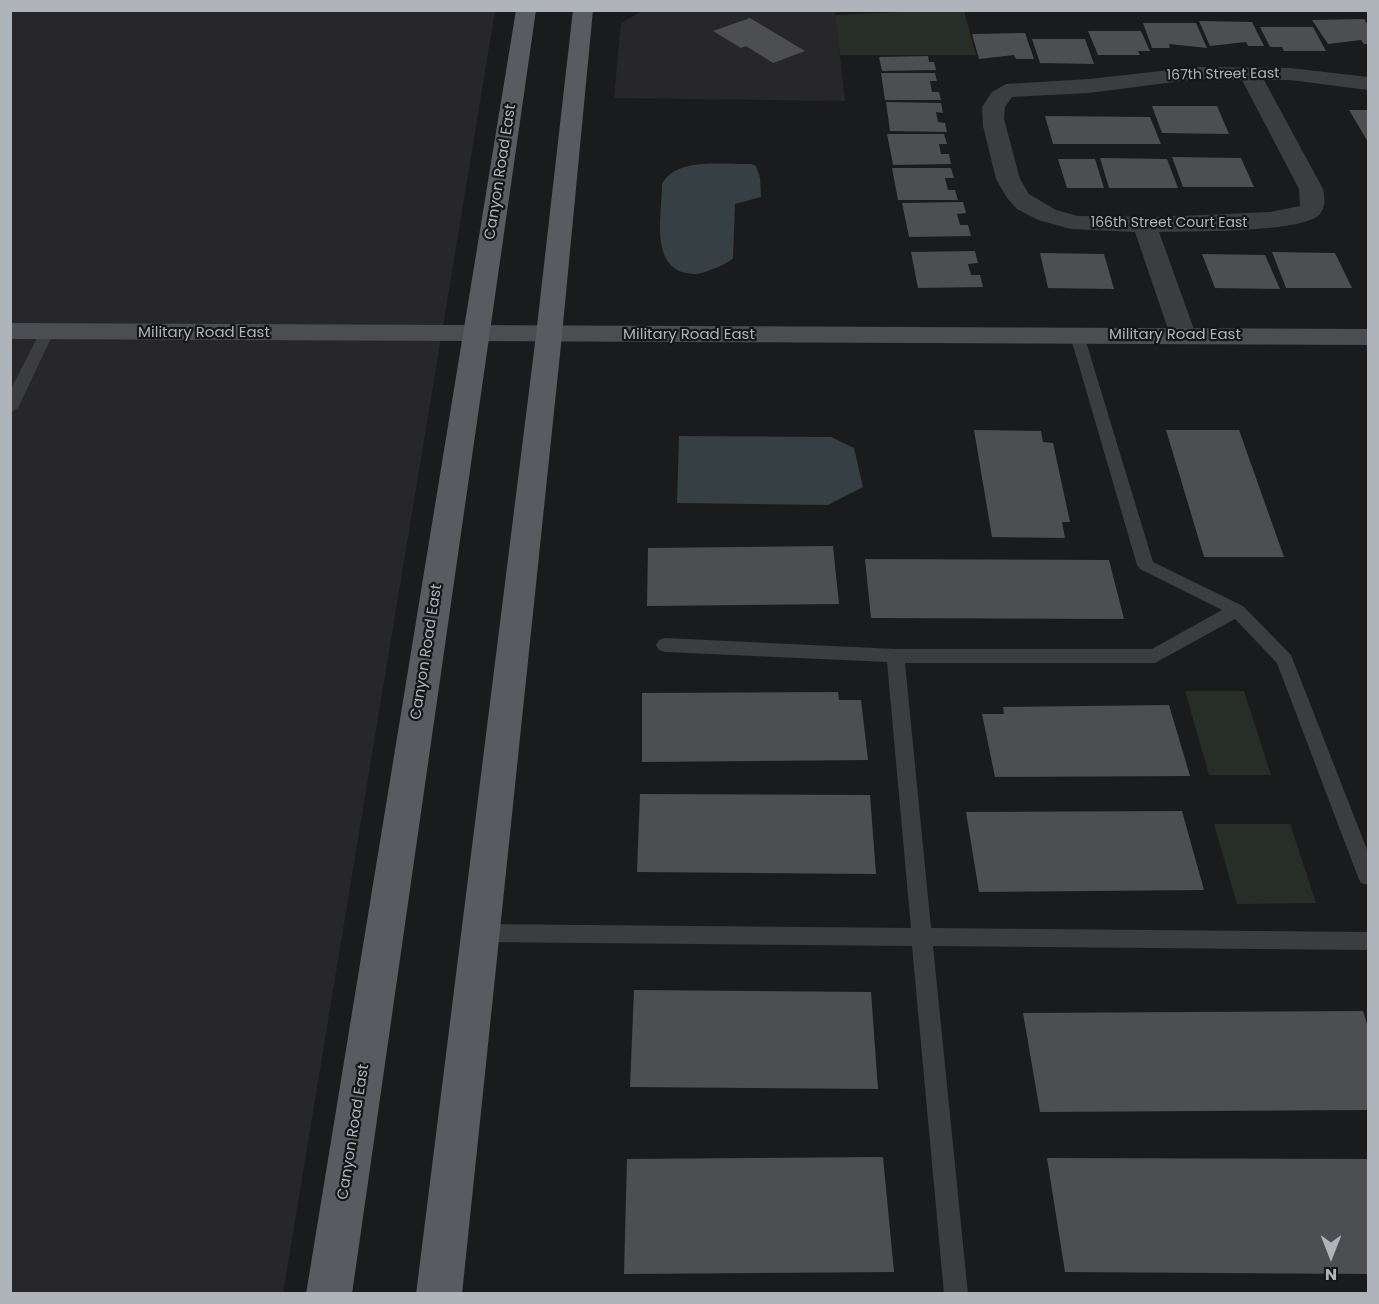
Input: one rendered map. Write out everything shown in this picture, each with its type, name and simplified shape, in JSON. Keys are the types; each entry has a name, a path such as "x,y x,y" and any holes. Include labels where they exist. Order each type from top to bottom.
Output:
{"main road":[{"name":"Canyon Road East","path":"329,1293 526,10"},
{"path":"439,1293 549,335 582,10"}],"street":[{"name":"167th Street East","path":"1039,211 1026,204 1013,190 992,120 994,103 1006,92 1089,86 1166,75 1249,73 1290,74 1368,84"},
{"name":"166th Street Court East","path":"1039,211 1080,223 1258,222 1300,216 1312,206 1314,198 1311,189 1249,73"},
{"path":"1144,223 1183,335"},
{"name":"Military Road East","path":"10,332 1368,337"}],"lane":[{"path":"10,408 47,332"},
{"path":"1077,335 1146,565 1237,610 1285,660 1368,877"},
{"path":"665,645 895,656 1155,656 1237,610"},
{"path":"895,656 956,1293"},
{"path":"480,933 1368,941"}],"shaded area":[{"path":"10,11 495,11 283,1293 11,1293"},
{"path":"642,11 835,11 845,101 614,98 621,23"},
{"path":"964,11 976,55 840,55 835,15"},
{"path":"702,164 751,164 756,166 760,178 761,197 735,204 733,258 716,268 696,274 681,271 670,265 664,254 660,227 662,184 669,175 678,169"},
{"path":"679,436 831,437 854,448 863,487 828,505 677,503"},
{"path":"1185,691 1244,691 1271,775 1209,775"},
{"path":"1214,824 1290,824 1316,903 1237,904"}],"building":[{"path":"750,18 805,51 773,63 746,46 741,48 713,31"},
{"path":"1364,19 1368,25 1368,44 1364,44 1361,40 1328,44 1312,20"},
{"path":"1199,21 1252,22 1264,46 1248,46 1246,42 1210,46"},
{"path":"1143,23 1196,23 1207,48 1169,44 1170,48 1152,48"},
{"path":"1260,27 1313,27 1326,51 1284,51 1282,47 1270,47"},
{"path":"1088,31 1141,31 1150,51 1138,51 1140,55 1098,55"},
{"path":"1025,33 1034,59 1016,59 1014,55 979,59 972,34"},
{"path":"1032,39 1085,39 1094,64 1040,63"},
{"path":"928,56 929,62 934,62 936,70 882,71 879,57"},
{"path":"881,73 935,73 937,81 930,81 932,92 939,92 941,100 885,100"},
{"path":"886,102 941,103 943,113 936,112 938,122 945,123 947,132 890,131"},
{"path":"1152,106 1217,106 1229,134 1162,133"},
{"path":"1349,110 1368,110 1368,142"},
{"path":"1045,116 1150,117 1161,144 1053,144"},
{"path":"887,134 944,134 947,144 939,144 941,154 949,154 951,164 893,165"},
{"path":"1172,157 1241,158 1254,187 1183,187"},
{"path":"1100,158 1167,159 1178,188 1109,188"},
{"path":"1058,159 1095,159 1104,188 1067,188"},
{"path":"892,168 951,168 954,178 945,178 948,190 955,190 958,200 898,200"},
{"path":"963,202 966,213 957,214 960,225 968,225 971,236 909,237 902,203"},
{"path":"975,251 978,263 968,264 971,275 980,275 983,287 918,288 911,252"},
{"path":"1272,252 1335,253 1352,288 1286,288"},
{"path":"1040,253 1104,254 1114,289 1048,288"},
{"path":"1202,254 1265,255 1280,289 1215,288"},
{"path":"974,430 1041,431 1043,442 1053,443 1070,522 1062,522 1065,538 992,537"},
{"path":"1166,430 1239,430 1284,557 1204,557"},
{"path":"833,546 839,604 647,606 648,548"},
{"path":"865,559 1109,560 1124,619 871,618"},
{"path":"838,692 839,700 861,700 868,760 642,762 642,693"},
{"path":"1169,705 1190,776 995,777 982,714 1004,714 1003,707"},
{"path":"640,794 870,795 876,874 637,872"},
{"path":"1182,811 1204,890 979,892 966,812"},
{"path":"634,990 871,992 878,1089 630,1087"},
{"path":"1363,1011 1368,1027 1368,1110 1040,1112 1023,1013"},
{"path":"883,1157 894,1272 624,1274 627,1159"},
{"path":"1047,1158 1368,1159 1368,1274 1065,1272"}]}
